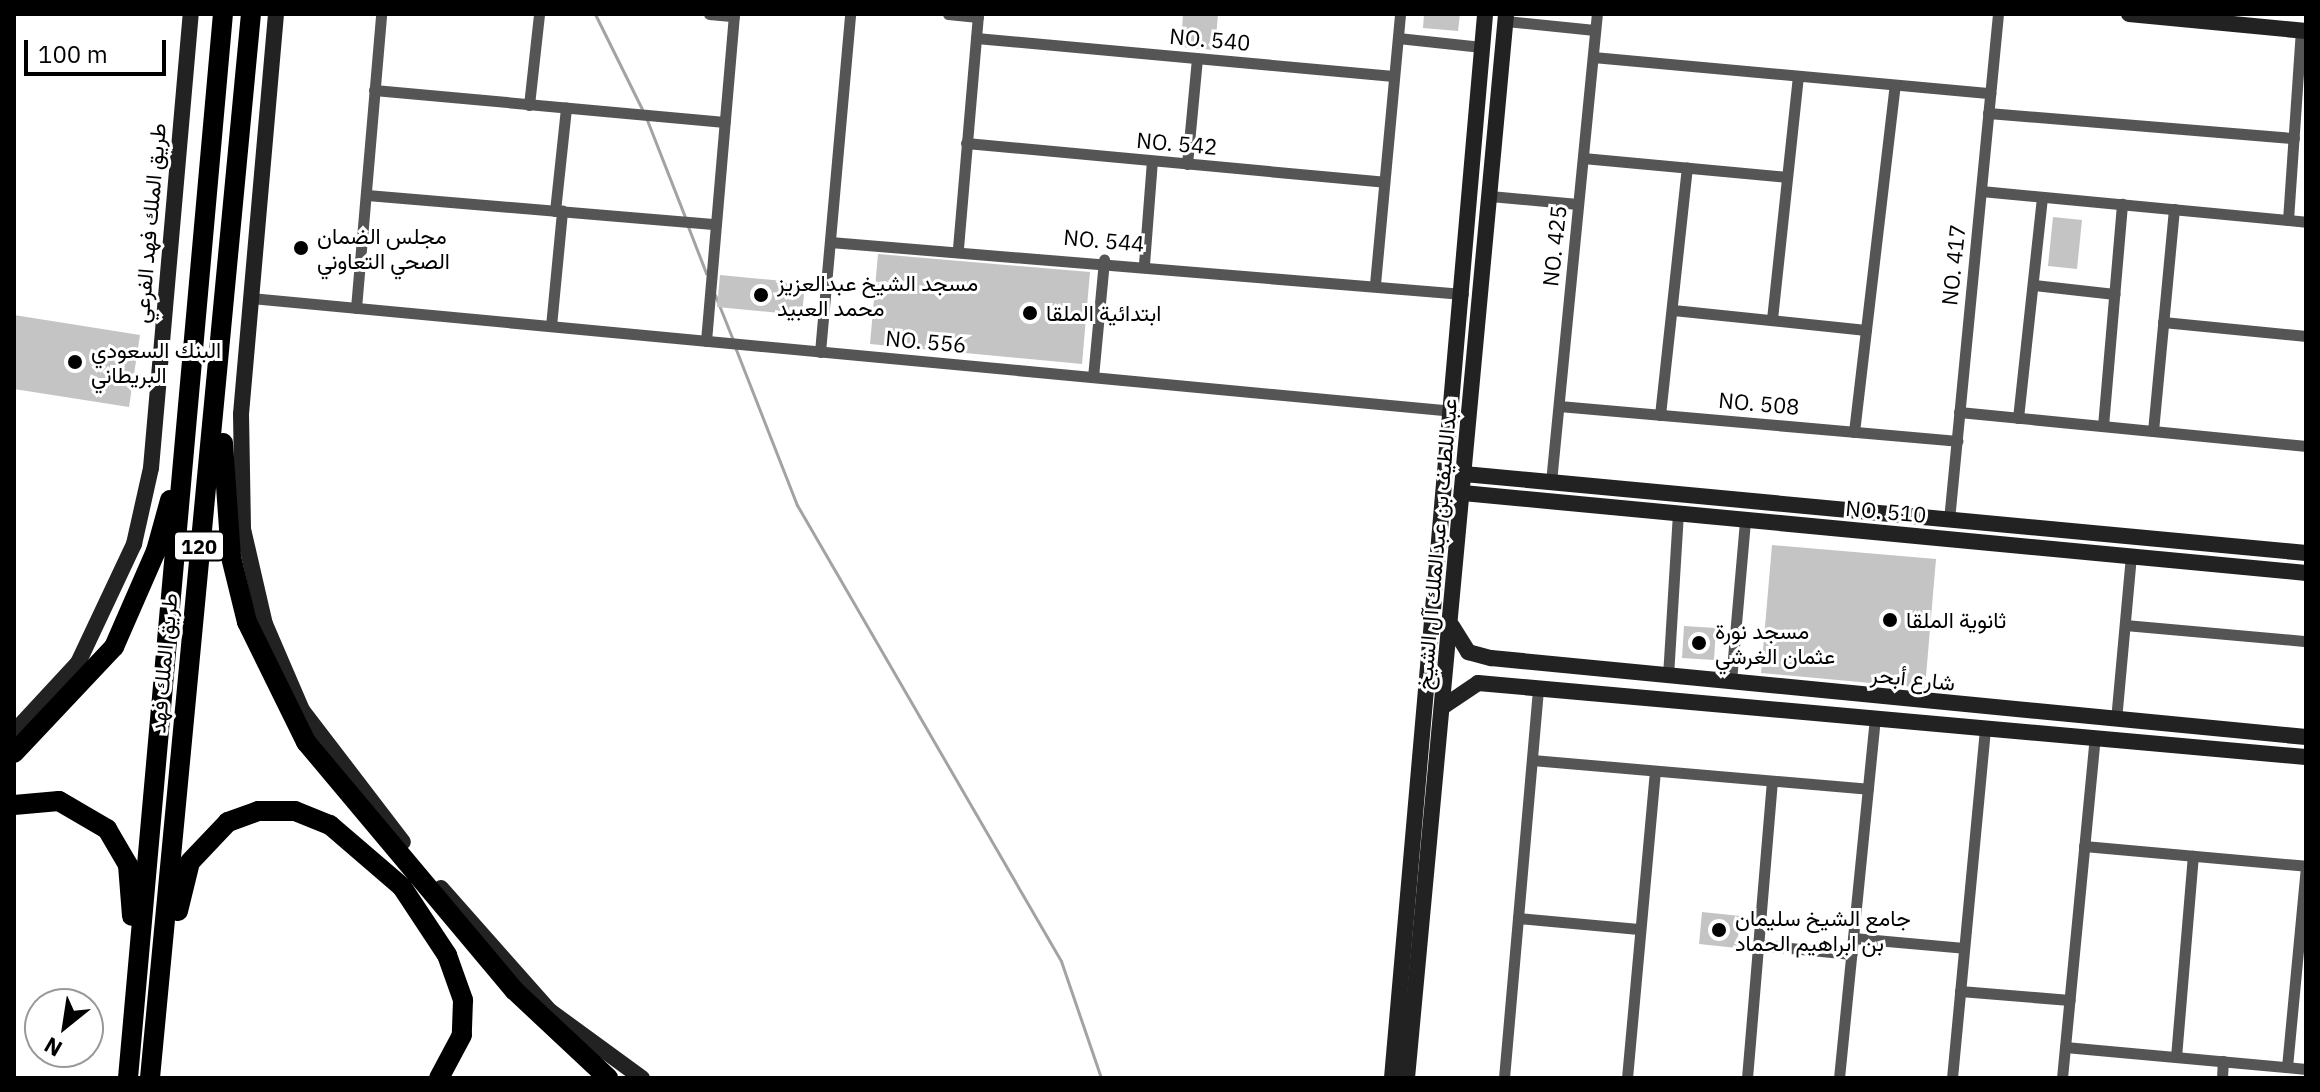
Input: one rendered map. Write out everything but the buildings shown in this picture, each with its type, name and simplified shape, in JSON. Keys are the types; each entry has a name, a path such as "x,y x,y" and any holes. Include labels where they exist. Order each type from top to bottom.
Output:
{"highway":[{"name":"طريق الملك فهد","path":"128,1078 223,14"},
{"name":"طريق الملك فهد","path":"150,1078 164,953 193,584 218,405 251,14"},
{"path":"249,37 257,14"},
{"path":"218,405 231,557 247,622 306,742 514,990 608,1078"},
{"path":"14,753 114,647 156,551 181,461"},
{"path":"14,805 36,800 77,807 121,847 132,881 138,975"},
{"path":"164,953 190,862 207,837 258,811 295,811 330,825 402,887 447,955 463,1000 462,1035 439,1078"}],"street":[{"name":"طريق الملك فهد الفرعي","path":"14,732 78,663 134,544 151,468 191,14"},
{"path":"276,14 251,298 241,498 265,624 302,710 325,743 550,1011 642,1078"},
{"path":"356,308 381,14"},
{"path":"529,105 539,14"},
{"path":"706,341 734,15 709,14"},
{"path":"820,352 850,14"},
{"path":"948,14 978,15 958,248"},
{"path":"1375,284 1400,14"},
{"name":"عبداللطيف بن عبدالملك آل الشيخ","path":"1392,1078 1454,411 1485,14"},
{"name":"NO. 425","path":"1551,482 1597,14"},
{"name":"NO. 417","path":"1949,520 1998,14"},
{"path":"2129,14 2304,30 2288,220"},
{"path":"1506,18 1595,30"},
{"name":"عبداللطيف بن عبدالملك آل الشيخ","path":"1407,1078 1444,706 1450,611 1473,475 1490,196 1506,18"},
{"name":"NO. 540","path":"976,38 1393,76"},
{"path":"1398,38 1482,47"},
{"path":"1593,57 1990,93"},
{"path":"1187,164 1197,58"},
{"path":"1772,319 1798,76"},
{"path":"1854,432 1895,85"},
{"path":"374,90 725,122"},
{"path":"551,326 566,108"},
{"path":"1988,113 2294,138"},
{"path":"1475,116 1497,118"},
{"name":"NO. 542","path":"966,143 1384,182"},
{"path":"1583,158 1787,177"},
{"path":"1144,264 1152,161"},
{"path":"1660,415 1687,167"},
{"path":"1981,191 2306,222"},
{"path":"367,195 716,224"},
{"path":"1490,196 1578,204"},
{"path":"2018,418 2042,197"},
{"path":"2103,426 2122,204"},
{"path":"2153,431 2174,209"},
{"name":"NO. 544","path":"830,242 958,248 1463,294"},
{"path":"1093,377 1104,260"},
{"path":"2034,285 2114,294"},
{"name":"NO. 556","path":"251,298 1454,411"},
{"path":"1673,310 1866,330"},
{"path":"2163,322 2306,336"},
{"name":"NO. 508","path":"1559,406 1957,441"},
{"path":"1959,412 2306,446"},
{"name":"NO. 510","path":"1473,475 2306,553"},
{"name":"NO. 510","path":"1471,494 2306,573"},
{"path":"1668,676 1678,513"},
{"path":"1731,681 1745,520"},
{"path":"1948,539 1949,520"},
{"path":"2116,720 2131,556"},
{"name":"شارع أبحر","path":"1450,611 1453,636 1468,652 1491,658 2306,737"},
{"path":"2125,625 2306,641"},
{"path":"1491,658 1483,661 1480,674 1493,683"},
{"name":"شارع أبحر","path":"1444,706 1465,688 1493,683 2306,757"},
{"path":"1504,1078 1538,688"},
{"path":"1839,1078 1875,718"},
{"path":"1952,1078 1985,728"},
{"path":"2062,1078 2095,737"},
{"path":"1532,760 1868,789"},
{"path":"1627,1078 1655,771"},
{"path":"1747,1078 1772,782"},
{"path":"2084,846 2306,866 2287,1067"},
{"path":"2176,1057 2193,856"},
{"path":"1518,918 1639,929"},
{"path":"1853,938 1964,948"},
{"path":"1759,945 1852,954"},
{"path":"1960,991 2070,1000"},
{"path":"2065,1047 2306,1069"},
{"path":"2222,1078 2223,1061"}],"waterway":[{"path":"595,14 642,109"},
{"path":"647,120 685,217"},
{"path":"687,224 706,273"},
{"path":"715,295 733,340"},
{"path":"735,347 797,505 1061,961 1101,1078"}],"place":[{"name":"مجلس الضمان الصحي التعاوني","path":"301,248"},
{"name":"مسجد الشيخ عبدالعزيز محمد العبيد","path":"761,295"},
{"name":"ابتدائية الملقا","path":"1030,313"},
{"name":"البنك السعودي البريطاني","path":"75,362"},
{"name":"ثانوية الملقا","path":"1890,620"},
{"name":"مسجد نورة عثمان الغرشي","path":"1699,643"},
{"name":"جامع الشيخ سليمان بن ابراهيم الحماد","path":"1719,930"}]}
